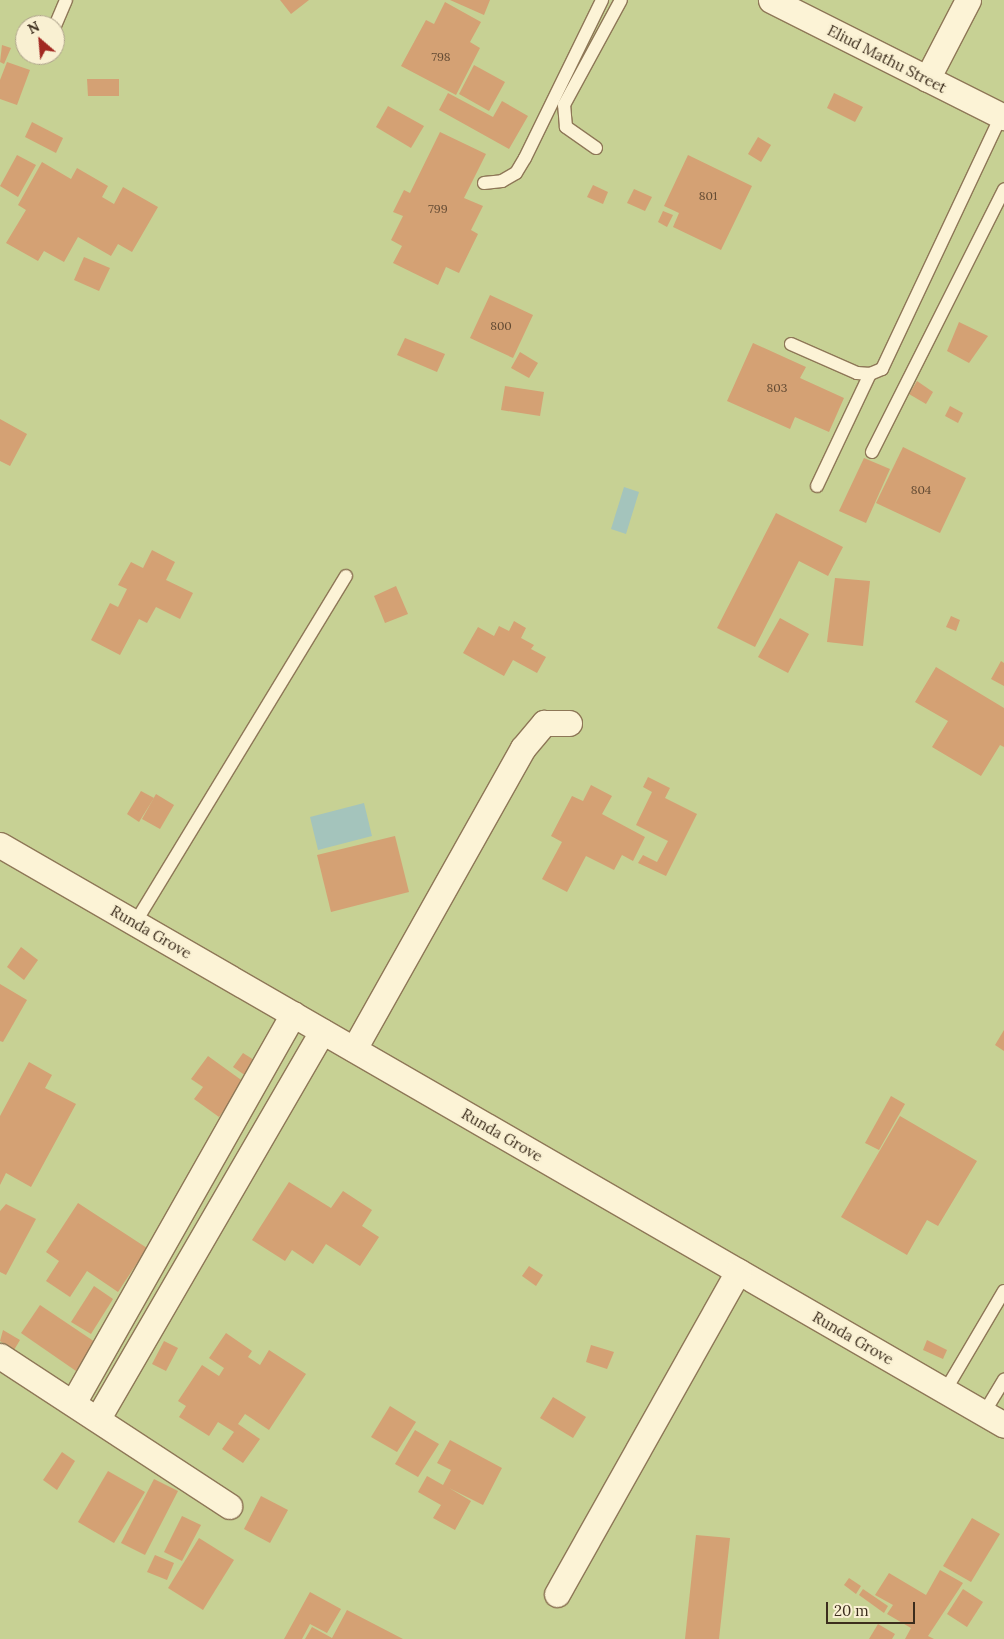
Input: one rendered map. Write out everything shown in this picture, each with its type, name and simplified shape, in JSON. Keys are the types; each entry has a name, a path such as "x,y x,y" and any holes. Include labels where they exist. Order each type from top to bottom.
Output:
{"street":[{"name":"Eliud Mathu Street","path":"770,0 1002,116"},
{"path":"927,79 968,0"},
{"path":"354,1049 523,748 544,723 569,723"},
{"name":"Runda Grove","path":"0,845 994,1419"},
{"path":"72,1403 293,1014"},
{"path":"98,1418 322,1031"},
{"path":"557,1594 738,1271"},
{"path":"0,1356 98,1418 229,1506"}],"lane":[{"path":"60,15 66,0"},
{"path":"484,183 502,181 516,173 602,0"},
{"path":"596,148 566,127 564,105 621,0"},
{"path":"791,344 857,373 870,374 882,369 891,354 1002,116"},
{"path":"872,452 1004,190"},
{"path":"817,486 870,374"},
{"path":"135,923 346,576"},
{"path":"945,1391 1004,1291"},
{"path":"994,1419 1004,1380"}],"green space":[{"path":"0,0 1004,0 1004,1639 0,1639"}],"water":[{"path":"624,487 639,492 626,534 611,529"},
{"path":"364,803 372,836 318,850 310,817"}],"building":[{"path":"280,0 309,0 291,14"},
{"path":"450,0 490,0 484,15"},
{"path":"445,2 481,22 470,42 480,48 456,95 401,66 426,20 434,24"},
{"path":"2,45 11,48 4,64 0,62"},
{"path":"7,62 30,70 17,105 0,99 0,80"},
{"path":"474,65 505,82 489,111 459,94"},
{"path":"87,79 119,79 119,96 88,96"},
{"path":"448,93 493,117 502,101 528,116 509,149 439,110"},
{"path":"834,93 863,107 855,122 827,108"},
{"path":"388,106 424,126 411,148 376,127"},
{"path":"32,122 63,138 56,153 25,137"},
{"path":"440,132 486,154 464,198 483,206 471,230 478,234 459,273 446,267 438,285 393,263 402,246 391,240 403,216 393,212 404,190 410,193"},
{"path":"758,137 771,145 761,162 748,154"},
{"path":"17,155 36,165 18,197 0,186"},
{"path":"688,155 752,186 721,250 673,227 679,213 664,206"},
{"path":"42,162 71,179 77,168 108,186 102,197 114,204 123,187 158,207 132,252 118,244 111,256 78,237 64,262 44,251 38,261 6,243 26,210 18,205"},
{"path":"593,185 608,192 603,204 587,197"},
{"path":"634,189 652,197 645,211 627,203"},
{"path":"663,211 673,215 667,227 658,222"},
{"path":"84,257 110,268 99,291 74,280"},
{"path":"490,295 533,315 513,358 470,338"},
{"path":"959,322 988,336 969,363 947,351"},
{"path":"405,338 445,354 437,372 397,355"},
{"path":"753,343 806,367 800,378 844,398 829,432 795,417 790,429 727,401"},
{"path":"520,352 538,363 529,378 511,368"},
{"path":"917,381 933,392 926,404 909,394"},
{"path":"505,386 544,392 540,416 501,410"},
{"path":"950,406 963,413 958,423 945,416"},
{"path":"0,419 27,434 10,466 0,461"},
{"path":"903,447 966,478 940,533 876,503"},
{"path":"864,458 890,469 866,523 839,511"},
{"path":"776,513 843,547 828,576 799,561 755,647 717,628"},
{"path":"152,550 175,562 166,580 193,593 180,619 156,607 147,623 139,619 120,655 91,640 110,603 118,607 127,589 118,585 131,562 143,568"},
{"path":"835,578 870,581 863,646 827,642"},
{"path":"396,586 408,614 385,623 374,596"},
{"path":"951,616 960,620 956,631 946,627"},
{"path":"780,618 809,634 788,673 758,657"},
{"path":"514,621 526,628 521,638 534,645 531,649 546,657 537,673 513,660 504,676 463,653 478,627 494,636 499,626 509,631"},
{"path":"1001,661 1004,663 1004,686 991,679"},
{"path":"936,667 1004,708 1004,747 1000,745 981,776 932,747 948,721 915,702"},
{"path":"648,777 670,788 665,798 697,814 666,876 638,863 643,855 657,862 668,841 636,825 652,792 643,787"},
{"path":"591,785 612,796 602,814 645,837 633,861 622,855 614,870 586,856 567,892 542,879 562,842 551,836 572,796 583,801"},
{"path":"141,791 154,798 139,822 127,814"},
{"path":"156,794 174,805 160,829 142,819"},
{"path":"395,836 409,892 331,912 317,855"},
{"path":"21,947 38,960 24,980 7,967"},
{"path":"0,984 27,1000 3,1042 0,1041"},
{"path":"1004,1030 1004,1051 995,1045"},
{"path":"243,1053 257,1062 246,1076 233,1067"},
{"path":"208,1056 244,1082 219,1117 194,1099 203,1087 191,1079"},
{"path":"29,1062 52,1075 45,1088 76,1104 31,1187 6,1173 0,1185 0,1116"},
{"path":"891,1096 905,1104 879,1150 865,1143"},
{"path":"900,1116 977,1161 938,1226 927,1220 907,1255 841,1217"},
{"path":"289,1182 331,1208 343,1191 372,1210 362,1226 379,1237 360,1266 326,1244 313,1264 292,1250 285,1261 252,1240"},
{"path":"78,1203 147,1248 118,1292 87,1271 70,1297 46,1281 59,1261 46,1252"},
{"path":"6,1204 36,1219 6,1275 0,1272 0,1211"},
{"path":"529,1266 543,1275 536,1286 522,1276"},
{"path":"94,1286 113,1299 91,1334 71,1322"},
{"path":"40,1305 95,1342 76,1371 21,1333"},
{"path":"3,1330 20,1340 14,1350 0,1341"},
{"path":"226,1333 252,1351 248,1357 260,1365 269,1350 306,1374 269,1430 245,1414 238,1424 260,1439 243,1463 222,1449 234,1432 218,1422 209,1436 179,1417 186,1406 178,1401 202,1365 219,1376 224,1368 209,1358"},
{"path":"927,1340 947,1350 943,1359 923,1350"},
{"path":"164,1341 178,1348 166,1371 152,1364"},
{"path":"591,1345 614,1352 607,1369 586,1362"},
{"path":"553,1397 586,1417 573,1438 540,1418"},
{"path":"390,1406 416,1422 397,1452 371,1437"},
{"path":"415,1430 439,1444 418,1477 395,1464"},
{"path":"450,1440 502,1468 483,1505 449,1488 471,1501 455,1530 433,1518 441,1505 418,1492 427,1476 443,1485 451,1470 437,1463"},
{"path":"62,1452 75,1461 57,1490 43,1480"},
{"path":"108,1471 145,1492 114,1543 78,1522"},
{"path":"154,1479 178,1491 145,1555 121,1543"},
{"path":"261,1496 288,1510 270,1543 244,1529"},
{"path":"182,1516 201,1525 182,1561 164,1552"},
{"path":"972,1518 1000,1534 971,1582 943,1566"},
{"path":"696,1535 730,1538 719,1639 685,1639"},
{"path":"199,1538 234,1560 203,1610 168,1588"},
{"path":"155,1555 174,1563 167,1580 147,1572"},
{"path":"940,1570 963,1583 928,1636 934,1639 905,1639 911,1628 887,1614 893,1605 875,1595 889,1573 926,1595"},
{"path":"849,1578 861,1586 856,1594 844,1585"},
{"path":"863,1589 888,1606 884,1613 859,1595"},
{"path":"963,1589 983,1602 967,1627 947,1614"},
{"path":"310,1592 341,1609 327,1633 310,1624 302,1639 284,1639"},
{"path":"347,1610 403,1639 305,1639 312,1627 332,1638"},
{"path":"878,1624 895,1634 892,1639 869,1639"}]}
